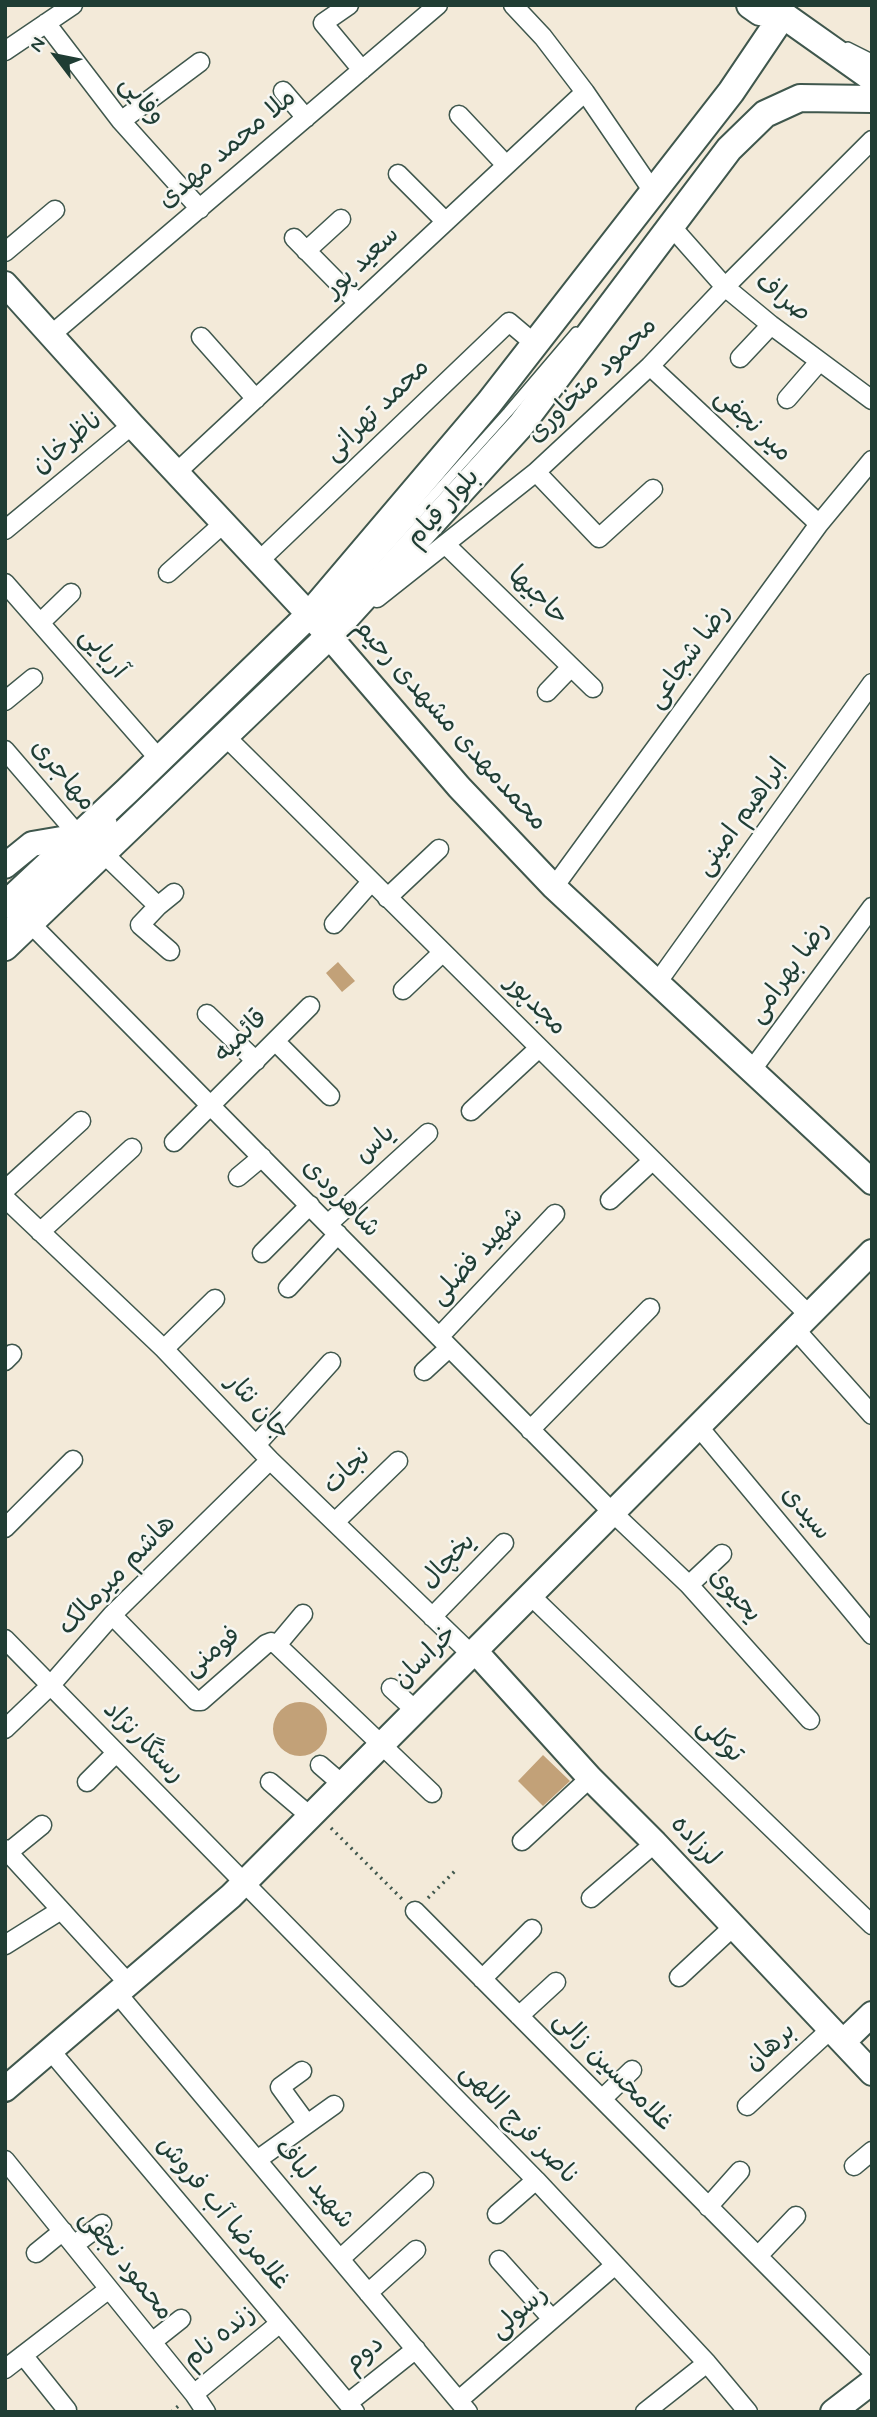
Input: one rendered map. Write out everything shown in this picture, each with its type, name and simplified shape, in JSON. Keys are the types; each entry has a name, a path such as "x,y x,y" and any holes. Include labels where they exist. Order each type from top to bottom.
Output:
{"main road":[{"path":"750,5 760,12 784,9 872,78"},
{"name":"بلوار قیام","path":"5,947 18,924 103,853 225,736 316,627 732,92 784,9"},
{"name":"بلوار قیام","path":"5,905 160,760 316,627 521,425 729,149 765,114 800,98 872,99"},
{"name":"محمدمهدی مشهدی رحیم","path":"5,284 259,561 459,787 554,887 872,1182"},
{"path":"5,866 32,844 79,836"},
{"name":"خراسان","path":"5,2089 231,1896 801,1322 869,1261"},
{"name":"لرزاده","path":"473,1653 872,2073"},
{"path":"837,2036 872,2014"},
{"path":"833,2412 872,2382"}],"street":[{"path":"5,51 73,5"},
{"path":"349,5 323,23 362,70"},
{"name":"ملا محمد مهدی","path":"52,334 438,5"},
{"path":"513,5 543,37 585,92 654,192"},
{"name":"وفایی","path":"46,23 121,121 200,209"},
{"path":"121,121 200,62"},
{"path":"283,91 306,118"},
{"name":"سعید پور","path":"177,472 585,92"},
{"path":"459,115 506,165"},
{"name":"محمود متخاوری","path":"316,627 445,544 536,472 650,366 724,287 872,140"},
{"path":"398,174 445,222"},
{"path":"5,251 55,210"},
{"path":"341,219 300,244 358,303"},
{"name":"صراف","path":"671,226 724,287 771,326 872,400"},
{"name":"محمد تهرانی","path":"259,561 509,322 535,344"},
{"path":"740,358 771,326"},
{"path":"201,337 256,399"},
{"path":"787,399 819,362"},
{"name":"میر نجفی","path":"650,366 819,524"},
{"name":"ناظرخان","path":"9,519 132,425"},
{"name":"رضا شجاعی","path":"554,887 819,524 872,460"},
{"path":"536,472 599,538 653,489"},
{"path":"168,573 224,523"},
{"name":"حاجیها","path":"445,544 593,688"},
{"name":"آریایی","path":"5,583 160,760"},
{"path":"40,623 71,593"},
{"path":"547,692 571,667"},
{"path":"5,701 33,678"},
{"name":"ابراهیم امینی","path":"657,983 872,683"},
{"name":"مجدپور","path":"225,736 652,1161 801,1322 872,1415"},
{"name":"مهاجری","path":"5,750 79,836"},
{"path":"387,898 439,849"},
{"path":"103,853 158,906"},
{"path":"334,924 371,882"},
{"path":"170,951 140,925 174,892"},
{"name":"رضا بهرامی","path":"751,1071 872,907"},
{"name":"شاهرودی","path":"18,924 211,1105 612,1513"},
{"path":"403,990 443,952"},
{"name":"قائمیه","path":"174,1142 310,1006"},
{"path":"207,1014 256,1060"},
{"path":"275,1041 330,1096"},
{"path":"471,1111 539,1048"},
{"path":"5,1189 81,1121"},
{"name":"یاس","path":"288,1288 333,1229 428,1133"},
{"path":"40,1232 132,1148"},
{"path":"238,1177 261,1157"},
{"path":"610,1200 652,1161"},
{"name":"جان نثار","path":"5,1198 164,1349 270,1461 473,1653"},
{"path":"262,1253 310,1205"},
{"name":"شهید فضلی","path":"425,1371 444,1343 555,1214"},
{"path":"164,1349 215,1299"},
{"path":"530,1430 650,1308"},
{"path":"256,1445 331,1362"},
{"name":"سیدی","path":"698,1426 872,1635"},
{"path":"5,1528 72,1460"},
{"name":"هاشم میرمالک","path":"5,1729 50,1686 112,1615 270,1461"},
{"name":"نجات","path":"335,1522 398,1461"},
{"name":"یحیوی","path":"612,1513 689,1585 810,1720"},
{"name":"یخچال","path":"432,1617 504,1543"},
{"path":"689,1585 722,1554"},
{"name":"توکلی","path":"530,1595 872,1925"},
{"path":"277,1645 303,1614"},
{"name":"فومنی","path":"112,1615 196,1702 266,1644 277,1645 432,1793"},
{"name":"رستگارنژاد","path":"5,1639 244,1882"},
{"path":"391,1688 415,1710"},
{"path":"87,1782 116,1753"},
{"path":"320,1765 342,1784"},
{"path":"522,1840 590,1778"},
{"path":"270,1782 312,1814"},
{"path":"6,1852 42,1825"},
{"path":"591,1898 655,1843"},
{"name":"شهید لباف","path":"6,1852 61,1910 257,2160 463,2406"},
{"name":"ناصر فرج اللهی","path":"244,1882 536,2180 707,2363 748,2412"},
{"path":"5,1945 61,1910"},
{"name":"غلامحسین زالی","path":"415,1911 872,2371"},
{"path":"679,1977 734,1926"},
{"path":"482,1979 532,1929"},
{"path":"519,2016 556,1982"},
{"name":"برهان","path":"747,2106 837,2036"},
{"name":"غلامرضا آب فروش","path":"50,2050 351,2407"},
{"path":"602,2099 632,2070"},
{"path":"302,2071 281,2087 307,2124"},
{"path":"257,2160 334,2105"},
{"path":"854,2166 872,2151"},
{"name":"محمود نجفی","path":"5,2160 201,2404"},
{"path":"708,2207 740,2171"},
{"path":"498,2214 536,2180"},
{"path":"340,2259 424,2182"},
{"path":"758,2256 796,2216"},
{"path":"36,2253 102,2224"},
{"path":"368,2293 416,2250"},
{"path":"499,2260 552,2319"},
{"name":"رسولی","path":"463,2406 552,2319 615,2265"},
{"path":"5,2369 109,2289"},
{"path":"152,2342 181,2319"},
{"name":"زنده نام","path":"201,2404 280,2323"},
{"name":"دوم","path":"351,2407 416,2349"},
{"path":"23,2355 67,2410"},
{"path":"645,2412 707,2363"}],"lane":[{"path":"784,9 872,59"},
{"path":"605,296 729,149"},
{"path":"316,627 508,412 579,328"},
{"path":"18,924 123,813"}],"path":[{"path":"312,1814 415,1911 456,1870"}],"building":[{"path":"338,962 355,981 342,992 326,973"},
{"path":"300,1702 319,1710 327,1729 319,1748 300,1756 281,1748 273,1729 281,1710"},
{"path":"543,1755 570,1781 543,1806 518,1781"}]}
